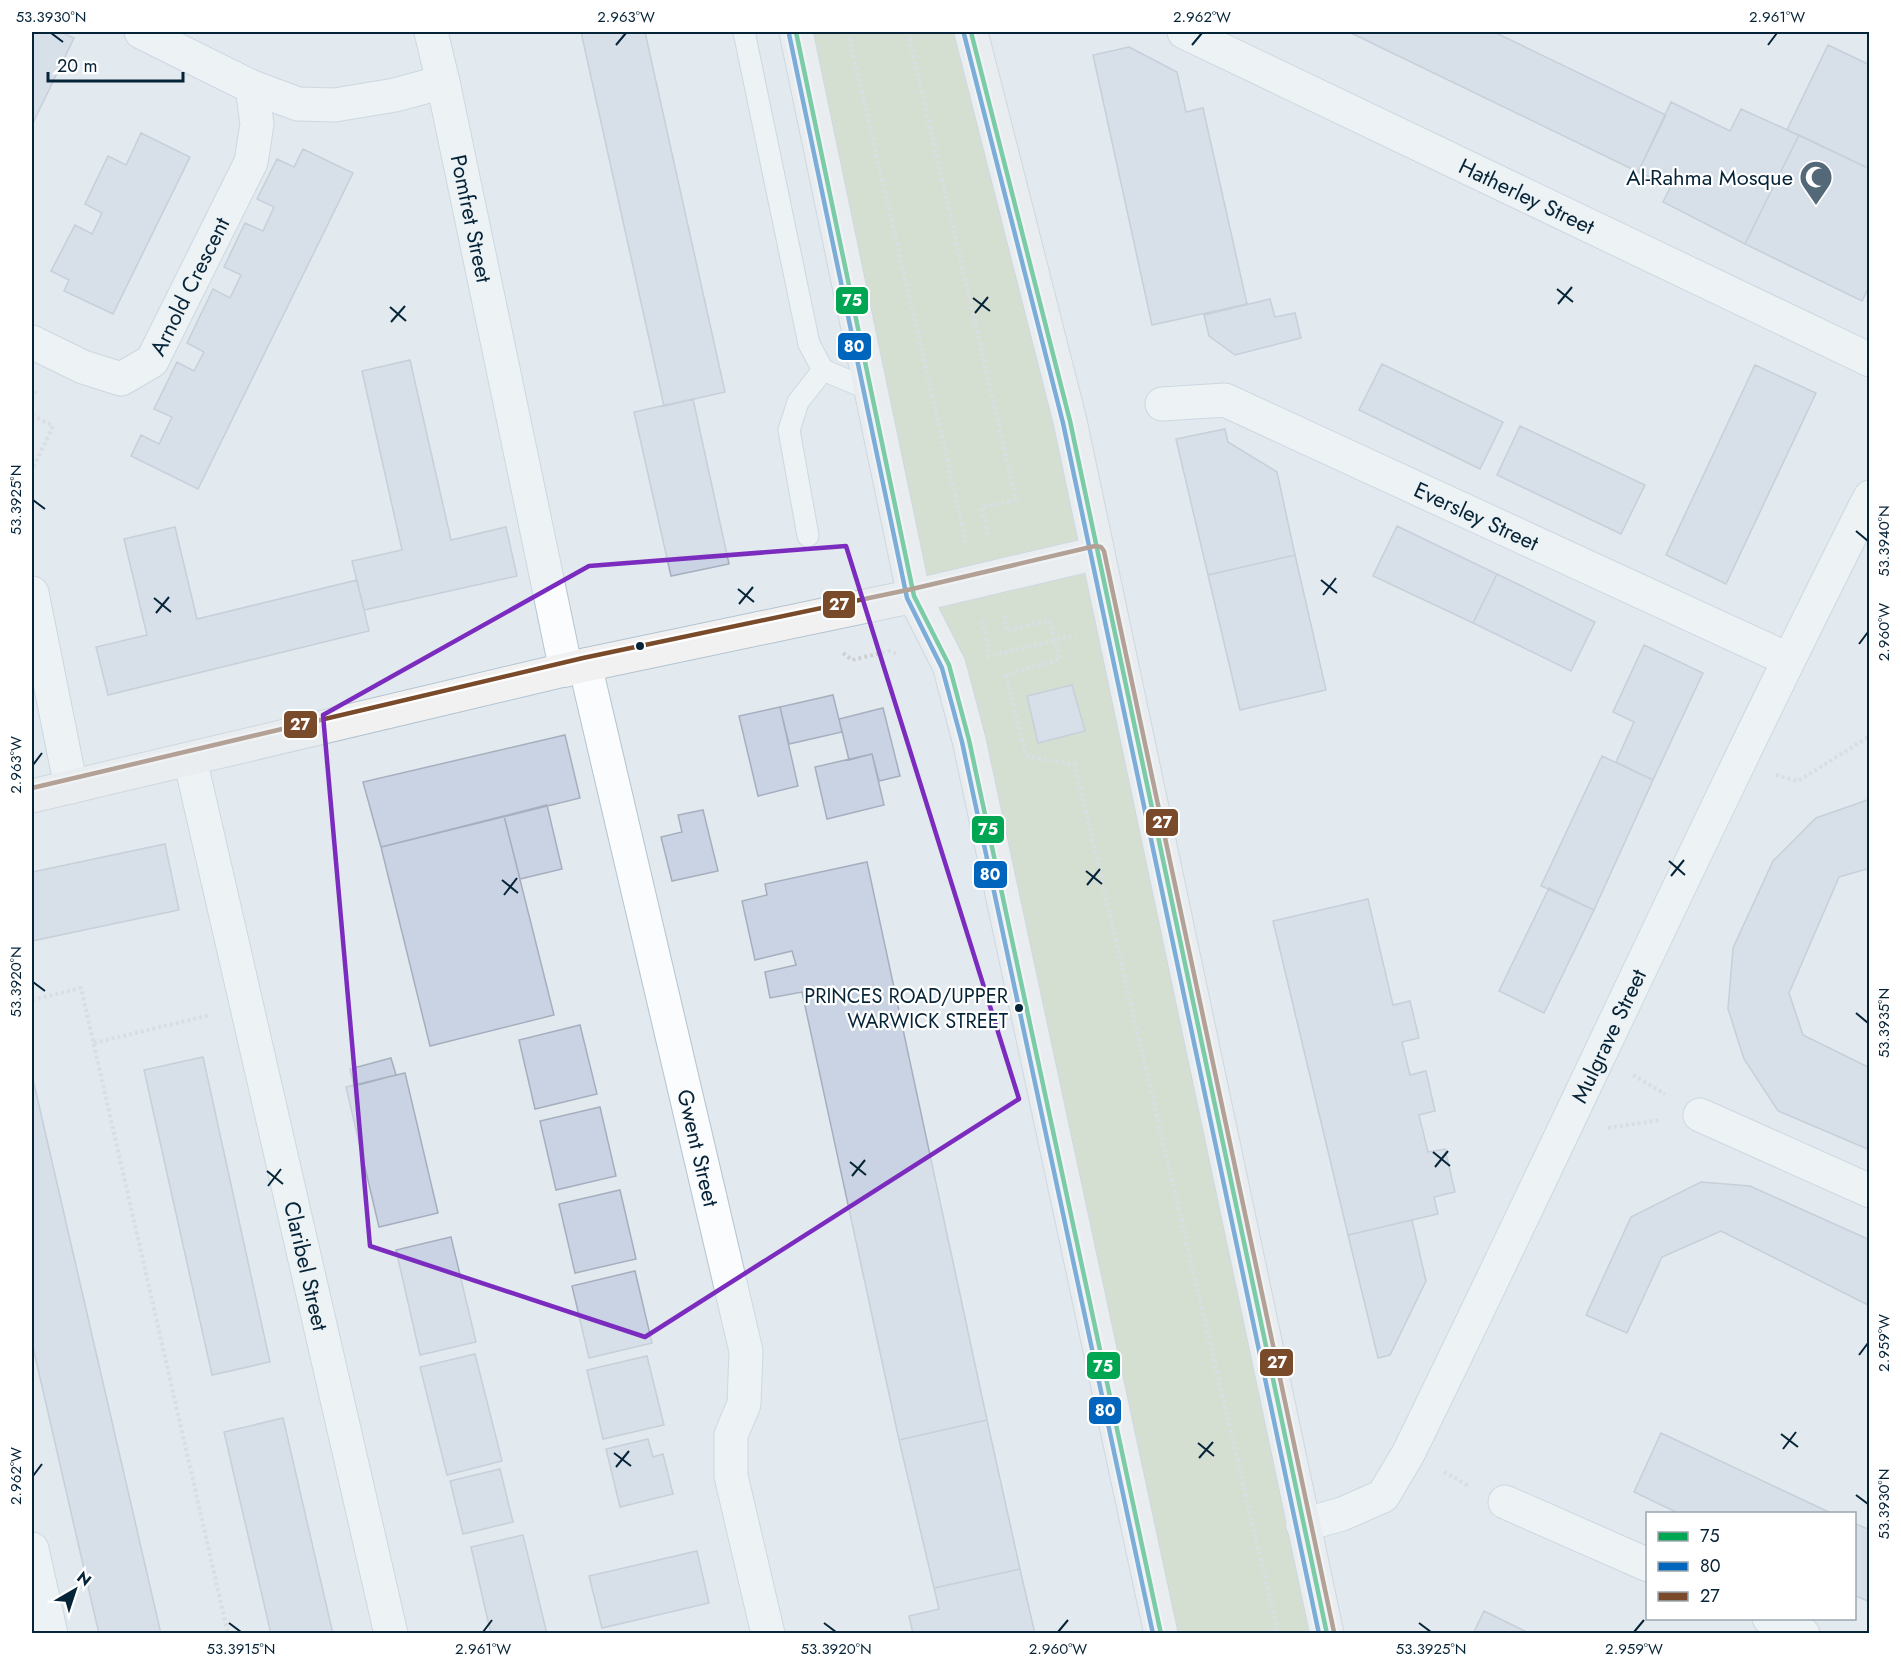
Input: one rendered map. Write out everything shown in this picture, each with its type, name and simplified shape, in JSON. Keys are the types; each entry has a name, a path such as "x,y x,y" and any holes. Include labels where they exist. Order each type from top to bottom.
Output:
{"main road":[{"path":"796,32 873,391 914,596 949,665 969,740 1161,1634"},
{"path":"971,32 1070,421 1327,1634"},
{"path":"32,796 576,668 914,596 1097,553"}],"street":[{"path":"141,32 252,87 298,104 335,105 395,96 443,81"},
{"name":"Pomfret Street","path":"431,32 576,668"},
{"name":"Hatherley Street","path":"1184,32 1869,360"},
{"name":"Arnold Crescent","path":"32,342 83,367 122,379 152,361 251,162 257,124 252,87"},
{"name":"Eversley Street","path":"1162,404 1225,400 1787,660"},
{"name":"Mulgrave Street","path":"1303,1525 1342,1514 1383,1496 1408,1454 1564,1135 1736,765 1869,497"},
{"path":"32,593 71,787"},
{"name":"Gwent Street","path":"576,668 746,1351 744,1404 731,1435 732,1476 768,1634"},
{"name":"Claribel Street","path":"190,759 391,1634"},
{"path":"1700,1115 1869,1191"},
{"path":"1506,1502 1646,1564"},
{"path":"32,1549 51,1634"},
{"path":"1773,1620 1803,1634"}],"lane":[{"path":"744,32 809,344 824,370 873,391"},
{"path":"808,536 789,429 798,402 824,370"}],"path":[{"path":"908,32 1016,500 982,507 1007,631 1049,620 1060,659 1006,675 1026,756 1075,765 1278,1634"},
{"path":"32,415 53,426 32,470"},
{"path":"949,665 1113,625"},
{"path":"1736,765 1797,780 1869,736"},
{"path":"32,1000 81,988 228,1634"},
{"path":"94,1043 247,1006"},
{"path":"1599,1056 1700,1115"},
{"path":"1564,1135 1700,1115"},
{"path":"1408,1454 1506,1502"}],"highlighted area":[{"path":"846,546 1019,1099 645,1337 370,1246 323,715 589,566"}],"green space":[{"path":"796,32 971,32 1327,1633 1161,1633 969,740 914,596"}],"building":[{"path":"32,32 61,32 74,38 32,125"},
{"path":"581,32 645,32 725,392 664,406"},
{"path":"1349,32 1494,32 1666,115 1638,172"},
{"path":"1828,45 1870,65 1870,169 1787,130"},
{"path":"1129,47 1177,72 1186,112 1203,108 1247,304 1152,325 1093,55"},
{"path":"1671,102 1730,131 1741,109 1799,135 1745,244 1663,202 1671,186 1638,172"},
{"path":"141,133 190,157 113,314 64,291 69,280 51,271 75,225 92,234 102,213 85,204 108,156 126,165"},
{"name":"Al-Rahma Mosque","path":"1799,135 1870,169 1870,285 1862,301 1745,244"},
{"path":"303,149 353,173 198,489 131,456 141,435 159,444 172,417 154,409 177,362 194,371 204,352 187,343 213,289 230,298 241,275 224,267 245,223 263,231 274,207 257,199 277,159 294,167"},
{"path":"1270,299 1275,317 1295,313 1301,338 1235,355 1209,336 1204,315"},
{"path":"410,360 451,540 506,527 517,576 364,610 352,561 402,550 362,371"},
{"path":"1382,364 1503,422 1480,469 1359,410"},
{"path":"1755,365 1816,393 1726,584 1666,555"},
{"path":"693,399 729,564 671,576 634,412"},
{"path":"1520,426 1645,485 1621,534 1497,475"},
{"path":"1225,429 1228,442 1277,472 1295,555 1208,575 1176,439"},
{"path":"1397,526 1497,574 1473,623 1373,576"},
{"path":"175,527 197,619 357,580 369,631 108,695 96,647 147,635 124,539"},
{"path":"1295,555 1326,690 1240,710 1208,575"},
{"path":"1497,574 1595,622 1571,671 1473,623"},
{"path":"1644,645 1703,673 1653,780 1616,762 1634,722 1613,712"},
{"path":"1072,685 1085,731 1038,743 1027,696"},
{"path":"833,695 842,732 789,744 780,707"},
{"path":"780,707 798,786 758,796 739,716"},
{"path":"883,708 900,776 879,781 872,754 849,760 839,719"},
{"path":"565,735 580,798 381,847 363,782"},
{"path":"872,754 884,805 827,819 815,767"},
{"path":"1602,756 1653,780 1594,910 1541,886"},
{"path":"1870,799 1870,868 1839,877 1789,993 1803,1035 1870,1068 1870,1150 1778,1111 1744,1059 1728,1009 1733,948 1773,861 1816,818"},
{"path":"547,805 562,869 520,879 504,816"},
{"path":"703,810 718,871 672,881 661,837 682,832 678,815"},
{"path":"504,816 554,1015 430,1046 381,847"},
{"path":"165,844 179,910 32,941 32,872"},
{"path":"867,862 987,1420 899,1440 802,992 770,998 765,972 796,965 792,951 755,960 742,901 767,895 765,884"},
{"path":"1549,888 1594,910 1544,1013 1499,991"},
{"path":"1368,899 1393,1005 1410,1001 1419,1038 1402,1042 1410,1075 1426,1071 1435,1111 1419,1115 1428,1152 1445,1149 1455,1192 1434,1197 1438,1214 1348,1235 1273,921"},
{"path":"580,1025 597,1094 535,1109 519,1040"},
{"path":"203,1057 270,1362 212,1375 144,1070"},
{"path":"391,1058 396,1075 354,1086 350,1069"},
{"path":"405,1073 438,1213 379,1227 346,1087"},
{"path":"32,1075 161,1634 99,1634 32,1343"},
{"path":"600,1107 616,1176 556,1190 540,1121"},
{"path":"1701,1182 1750,1186 1870,1240 1870,1306 1721,1231 1662,1257 1627,1333 1586,1315 1631,1217"},
{"path":"620,1190 636,1259 575,1273 559,1204"},
{"path":"1412,1220 1426,1281 1390,1355 1378,1358 1348,1235"},
{"path":"451,1237 476,1342 420,1355 396,1250"},
{"path":"635,1271 652,1343 589,1358 572,1286"},
{"path":"475,1354 502,1461 447,1475 420,1367"},
{"path":"647,1356 664,1425 603,1439 587,1370"},
{"path":"283,1418 333,1634 271,1634 224,1432"},
{"path":"987,1420 1020,1569 934,1588 899,1440"},
{"path":"1661,1433 1829,1512 1676,1512 1634,1492"},
{"path":"648,1439 653,1457 663,1454 673,1494 620,1507 606,1449"},
{"path":"500,1469 513,1522 463,1534 450,1481"},
{"path":"1856,1524 1870,1530 1870,1602 1856,1596"},
{"path":"523,1535 547,1634 491,1634 471,1547"},
{"path":"697,1551 709,1603 602,1628 589,1576"},
{"path":"1020,1569 1035,1634 913,1634 909,1616 939,1609 934,1588"},
{"path":"1484,1611 1531,1634 1473,1634"}],"transit line":[{"name":"75","path":"796,32 914,596 949,665 969,740 1161,1634"},
{"name":"75","path":"971,32 1070,421 1327,1634"},
{"name":"80","path":"789,34 907,598 942,668 962,742 1153,1634"},
{"name":"80","path":"964,34 1063,423 1319,1634"},
{"name":"27","path":"32,788 583,658 912,589 1095,546 1101,547 1104,551 1334,1632"}],"place":[{"name":"Al-Rahma Mosque","path":"1816,206"},
{"name":"PRINCES ROAD/UPPER WARWICK STREET","path":"1019,1008"}]}
